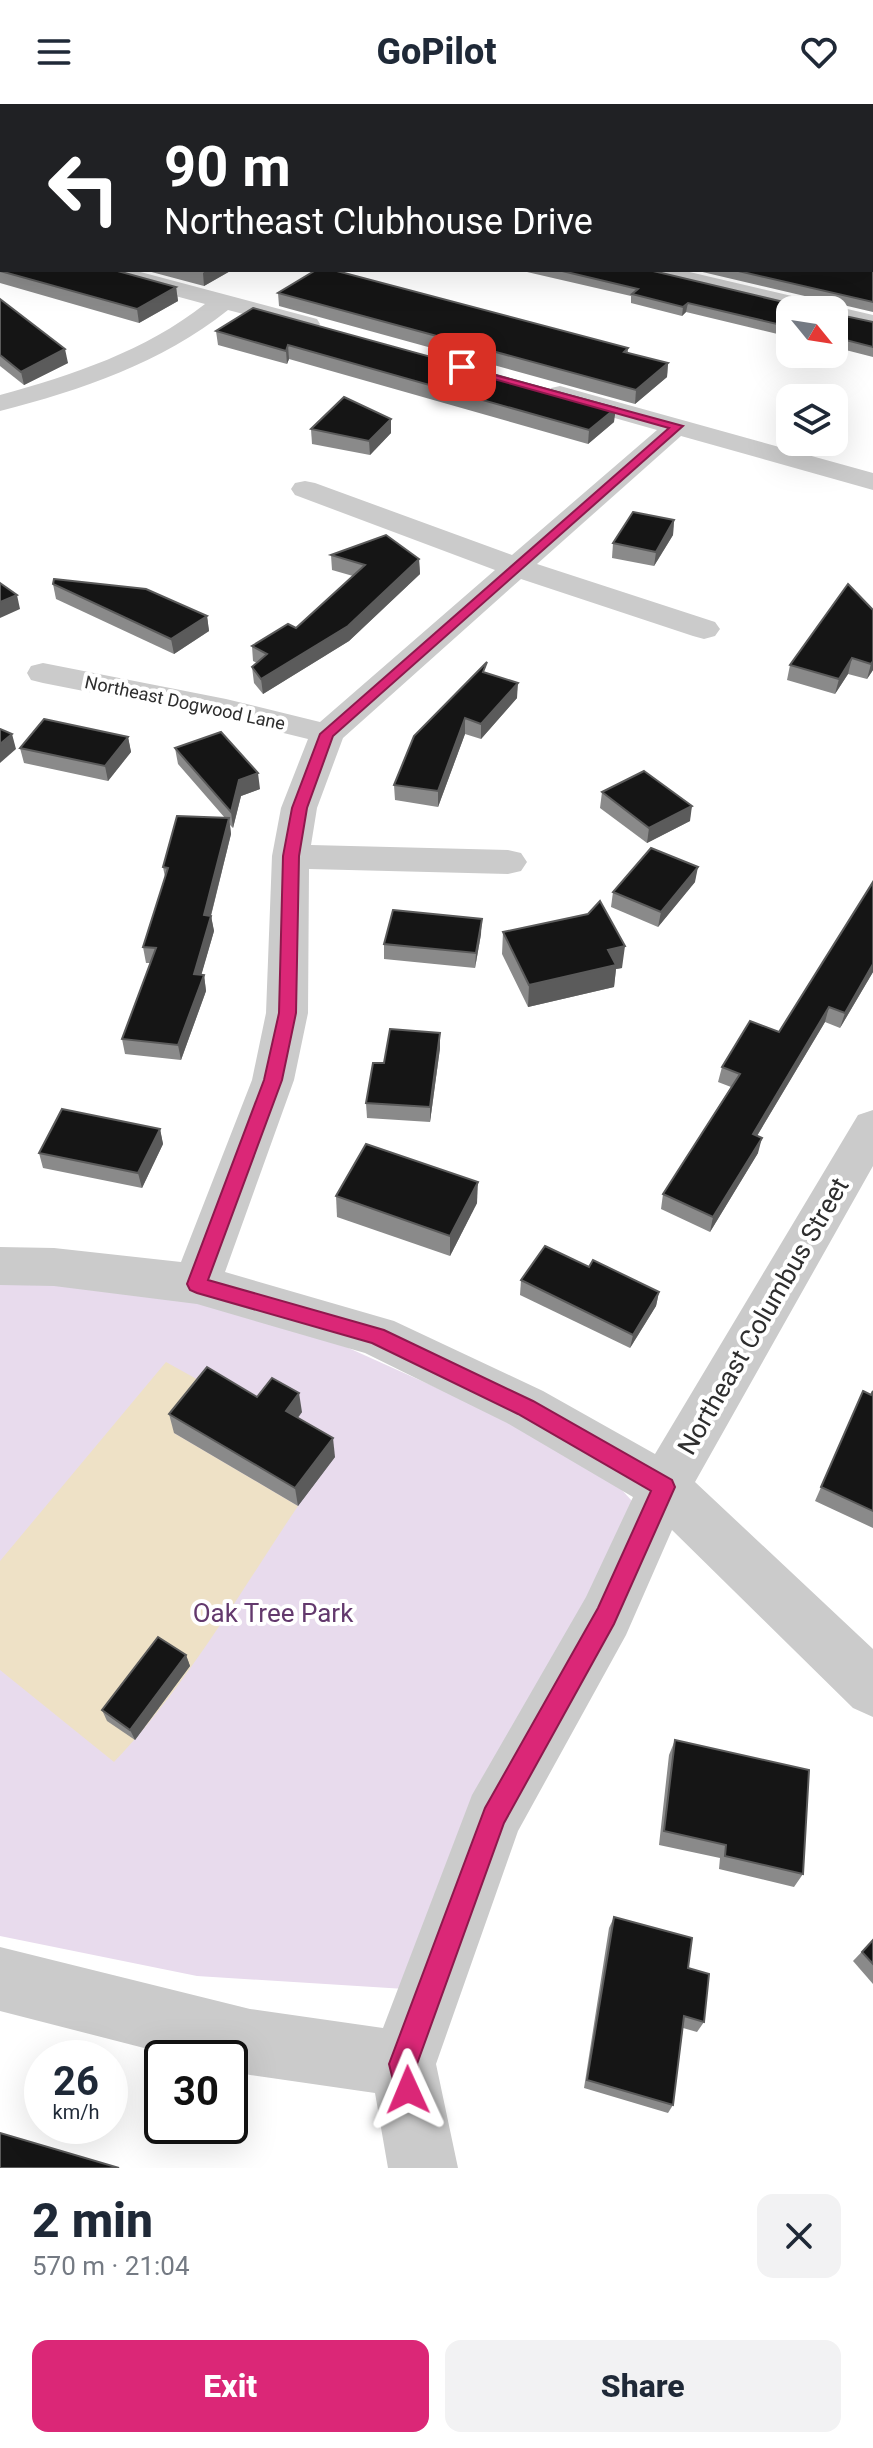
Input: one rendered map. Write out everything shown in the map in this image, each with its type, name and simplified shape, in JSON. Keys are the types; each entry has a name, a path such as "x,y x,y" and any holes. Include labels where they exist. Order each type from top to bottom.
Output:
{"street":[{"path":"114,272 339,333"},
{"path":"660,272 776,299"},
{"path":"0,403 70,385 112,368 168,341 203,320 224,301"},
{"path":"848,316 873,322"},
{"path":"539,388 873,482"},
{"path":"197,1284 276,1067 287,1013 291,856 299,808 327,734 677,426"},
{"path":"305,489 518,568 704,629"},
{"name":"Northeast Dogwood Lane","path":"43,673 226,709 327,734"},
{"path":"291,856 508,862"},
{"name":"Northeast Columbus Street","path":"403,2064 493,1816 606,1616 664,1487 873,1127"},
{"path":"0,1266 54,1267 197,1284 377,1336 525,1407 664,1487 873,1688"},
{"path":"0,1979 250,2042 403,2064 423,2168"}],"green space":[{"name":"Oak Tree Park","path":"0,1274 156,1291 302,1327 601,1467 632,1501 405,1989 197,1976 0,1936"}],"shaded area":[{"path":"166,1362 211,1387 174,1433 298,1506 189,1671 114,1762 0,1670 0,1561"}],"building":[{"path":"4,272 121,272 176,287 137,309"},
{"path":"313,272 341,272 628,348 624,352 668,363 636,390 278,293"},
{"path":"566,272 657,272 776,300 776,324 688,303 683,307 632,294 638,289"},
{"path":"743,272 873,272 873,302"},
{"path":"0,299 65,349 21,372 0,355"},
{"path":"253,308 616,408 589,430 288,345 286,351 216,331"},
{"path":"848,317 873,322 873,347 848,341"},
{"path":"344,397 391,419 369,441 311,429"},
{"path":"633,512 674,520 656,552 613,543"},
{"path":"386,535 419,559 348,626 261,679 252,667 267,654 252,646 288,624 296,628 365,565 331,555"},
{"path":"54,579 146,589 207,616 171,639 53,584"},
{"path":"0,583 17,595 0,602"},
{"path":"848,584 873,610 871,664 852,658 839,679 790,665"},
{"path":"487,662 483,672 518,683 481,724 465,718 438,791 394,785 414,736"},
{"path":"44,719 128,737 105,766 20,748"},
{"path":"0,729 12,734 0,744"},
{"path":"221,732 258,773 239,780 231,812 175,748"},
{"path":"644,771 692,806 649,828 602,792"},
{"path":"177,816 229,818 204,915 211,916 194,974 204,975 178,1045 122,1039 156,948 143,947 168,868 163,867"},
{"path":"651,848 698,867 661,912 613,892"},
{"path":"873,882 873,964 845,1013 829,1007 753,1134 762,1138 713,1217 663,1194 740,1074 722,1067 750,1021 779,1032"},
{"path":"600,901 625,946 608,950 616,965 529,985 503,932 588,914"},
{"path":"393,910 482,919 476,953 384,944"},
{"path":"390,1029 440,1033 430,1107 366,1103 373,1063 384,1063"},
{"path":"62,1109 160,1129 138,1173 39,1153"},
{"path":"366,1144 478,1182 450,1236 336,1196"},
{"path":"545,1246 589,1267 593,1260 659,1292 633,1335 521,1280"},
{"path":"207,1367 257,1397 272,1378 299,1393 286,1411 333,1438 295,1488 169,1414"},
{"path":"863,1391 871,1395 873,1391 873,1511 821,1487"},
{"path":"158,1637 186,1655 130,1730 102,1710"},
{"path":"675,1740 809,1770 803,1874 725,1856 726,1845 664,1831"},
{"path":"614,1917 692,1938 688,1968 709,1974 704,2022 684,2016 673,2105 587,2080"},
{"path":"873,1940 873,1964 862,1952"},
{"path":"0,2133 24,2140 24,2144 37,2144 119,2168 0,2168"}],"route":[{"path":"408,2090 403,2064 493,1816 606,1616 664,1487 525,1407 377,1336 197,1284 273,1080 287,1013 291,856 299,808 327,734 677,426 462,367"}]}
